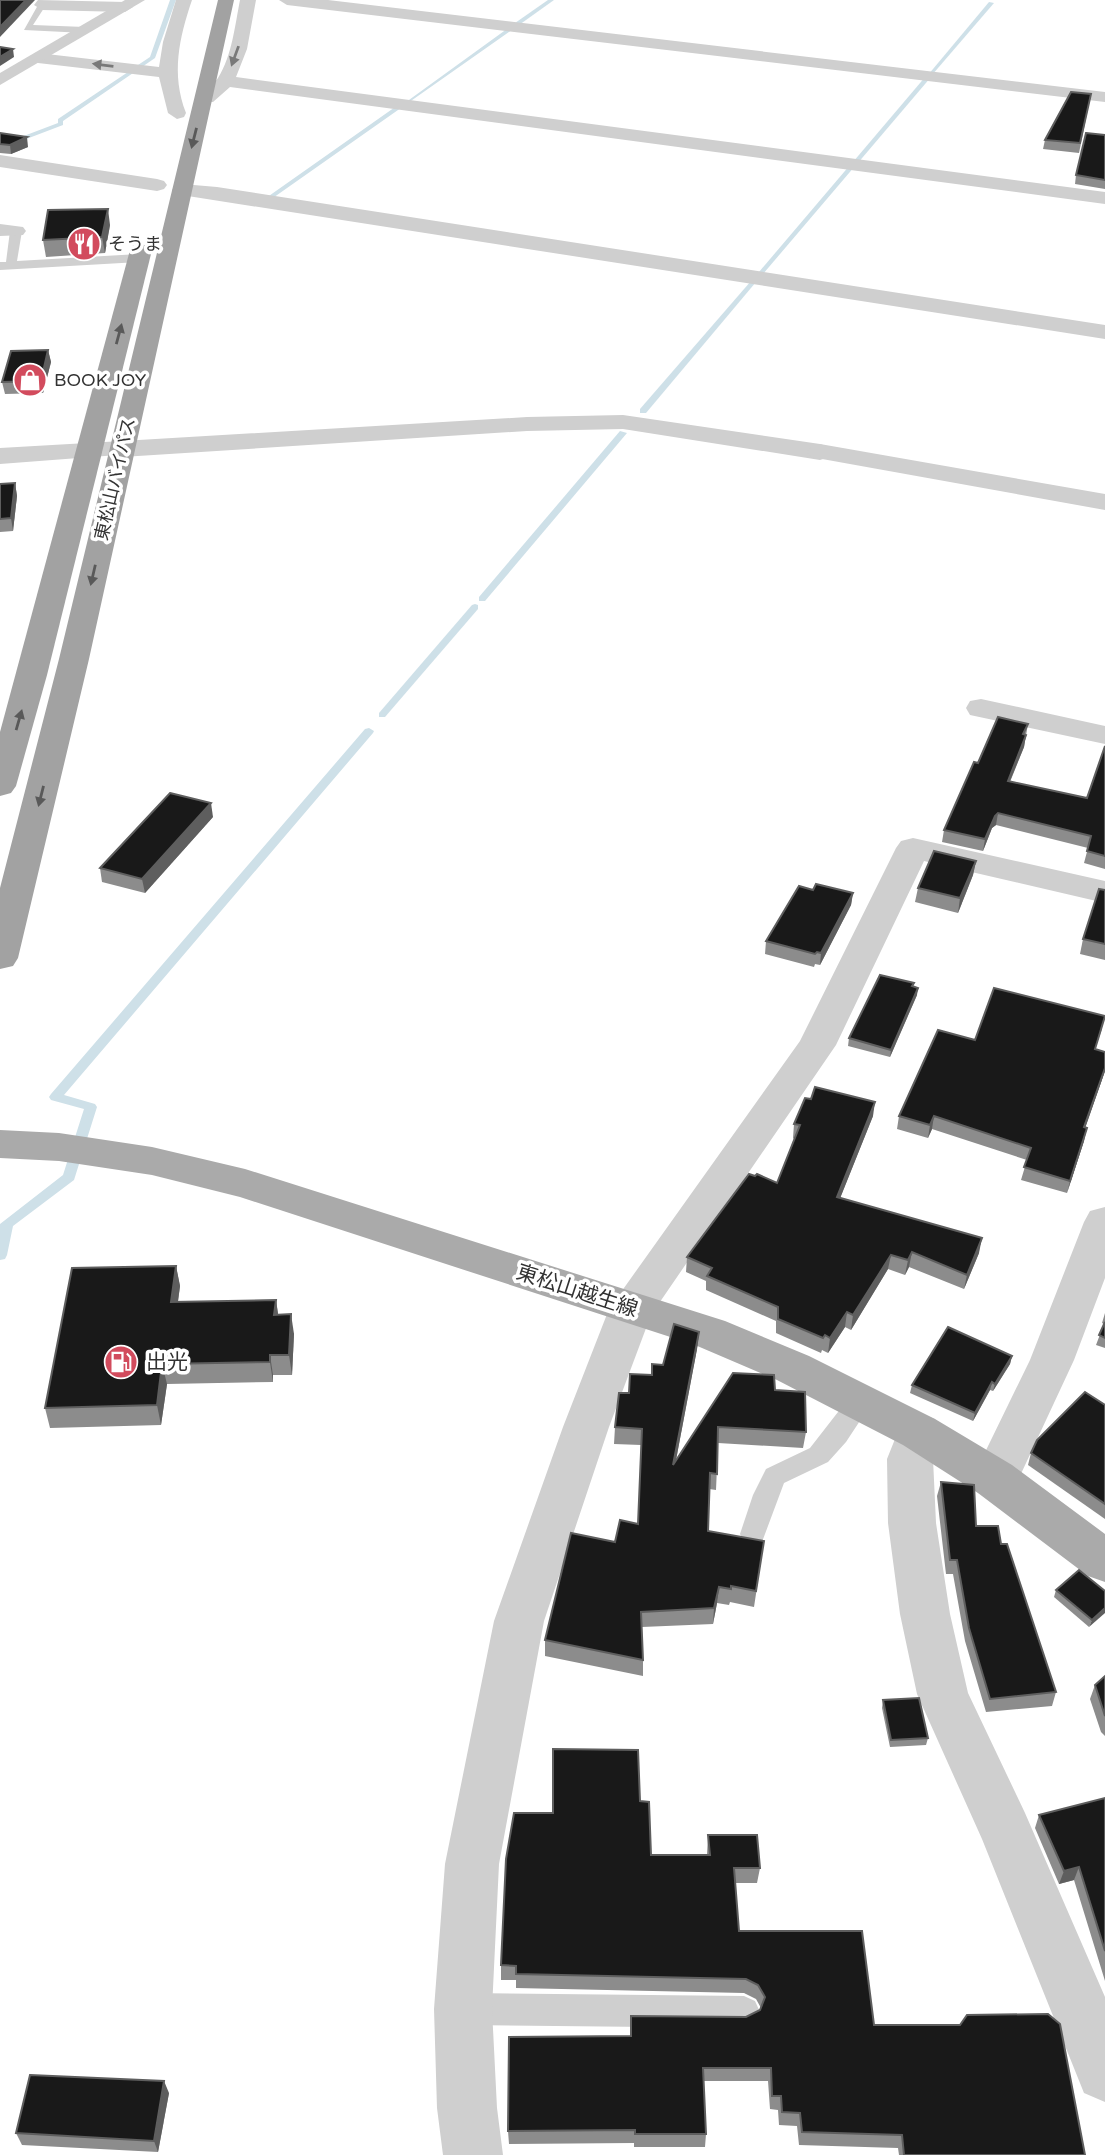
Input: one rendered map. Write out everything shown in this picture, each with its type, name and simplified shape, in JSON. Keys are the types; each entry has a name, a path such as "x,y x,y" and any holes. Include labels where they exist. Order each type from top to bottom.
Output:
{"highway":[{"name":"東松山バイパス","path":"174,124 203,48 226,0"},
{"name":"東松山バイパス","path":"0,958 47,772 122,449 169,187 202,102 203,48"},
{"name":"東松山バイパス","path":"0,786 32,675 149,216 169,187 164,160"}],"main road":[{"name":"東松山越生線","path":"0,1144 59,1147 152,1161 245,1184 710,1333 793,1368 919,1432 995,1479 1105,1561"}],"street":[{"path":"174,124 167,73 169,48 184,0"},
{"path":"202,102 226,81 238,49 248,0"},
{"path":"287,0 1105,97"},
{"path":"44,2 131,4"},
{"path":"0,80 131,4"},
{"path":"38,58 167,73"},
{"path":"226,81 1105,198"},
{"path":"0,161 1105,332"},
{"path":"0,456 516,425 623,422 820,452 1105,502"},
{"path":"981,708 1105,735"},
{"path":"473,2155 467,2108 463,2009 472,1864 519,1621 586,1427 631,1309 817,1045 913,848 1105,892"},
{"path":"995,1479 1052,1360 1105,1222"},
{"path":"919,1432 910,1459 912,1523 925,1614 943,1694 1006,1831 1105,2072"}],"lane":[{"path":"44,2 27,27 85,30"},
{"path":"8,231 5,265 139,258"},
{"path":"752,1534 775,1476 819,1454 837,1435 860,1401"},
{"path":"463,2009 744,2012"}],"building":[{"path":"0,0 26,0 0,27"},
{"path":"0,47 13,49 0,57"},
{"path":"1071,92 1091,94 1080,143 1045,140"},
{"path":"0,133 27,137 10,145 0,144"},
{"path":"1086,133 1105,135 1105,180 1076,175"},
{"path":"108,209 102,237 43,240 48,210"},
{"path":"48,350 41,381 2,382 11,351"},
{"path":"15,483 11,518 0,519 0,484"},
{"path":"998,717 1028,724 1008,781 1087,798 1105,746 1105,856 1087,851 1091,836 998,813 985,839 944,830 974,762 978,763"},
{"path":"170,793 211,803 142,879 100,868"},
{"path":"934,851 976,861 960,898 918,888"},
{"path":"816,884 853,893 821,953 815,954 766,941 799,886 813,890"},
{"path":"1099,889 1105,890 1105,944 1083,939"},
{"path":"880,975 914,983 912,986 918,988 891,1050 849,1038"},
{"path":"994,988 1105,1016 1095,1049 1105,1052 1105,1068 1084,1127 1087,1128 1070,1181 1024,1167 1031,1148 934,1116 930,1125 899,1116 938,1030 975,1040"},
{"path":"815,1087 875,1102 837,1197 982,1238 967,1275 912,1252 908,1260 891,1255 853,1315 847,1312 830,1338 825,1335 823,1338 778,1319 778,1307 707,1276 712,1268 687,1257 749,1174 757,1174 777,1183 800,1125 794,1124 805,1098 811,1099"},
{"path":"176,1266 171,1302 276,1300 274,1315 291,1314 289,1355 270,1355 270,1362 162,1364 157,1405 45,1408 72,1268"},
{"path":"1105,1322 1105,1338 1099,1335"},
{"path":"674,1324 699,1332 673,1465 733,1373 774,1375 775,1390 805,1392 806,1432 718,1427 717,1474 710,1473 708,1531 764,1541 756,1591 731,1586 731,1589 719,1587 714,1608 641,1612 643,1660 545,1640 571,1533 615,1542 620,1520 638,1524 642,1429 615,1427 619,1393 629,1393 630,1374 652,1375 652,1364 663,1365"},
{"path":"948,1327 1012,1356 995,1384 992,1382 975,1413 912,1385"},
{"path":"1085,1392 1105,1405 1105,1504 1031,1453 1037,1440"},
{"path":"941,1482 974,1485 976,1526 998,1526 1001,1544 1007,1544 1056,1692 990,1699 969,1628 957,1560 950,1560"},
{"path":"1079,1570 1105,1591 1105,1608 1092,1620 1056,1590"},
{"path":"1105,1676 1105,1716 1095,1685"},
{"path":"919,1698 928,1738 891,1740 883,1700"},
{"path":"553,1749 638,1750 640,1801 649,1802 651,1855 710,1855 708,1835 757,1835 760,1868 734,1868 739,1931 862,1931 874,2025 960,2025 967,2015 1048,2014 1060,2024 1085,2155 904,2155 902,2135 802,2132 800,2113 782,2112 781,2096 772,2096 771,2068 703,2068 706,2134 635,2134 635,2130 508,2131 509,2037 631,2036 631,2016 746,2017 760,2010 765,1997 758,1985 746,1979 516,1974 516,1966 501,1965 506,1859 514,1813 553,1813"},
{"path":"1105,1798 1105,1951 1079,1867 1064,1871 1039,1815"},
{"path":"30,2075 164,2081 154,2141 16,2133"}],"waterway":[{"path":"137,68 152,58 173,0"},
{"path":"517,24 551,0"},
{"path":"930,74 991,3"},
{"path":"404,104 513,27"},
{"path":"0,147 61,124 60,120 133,71"},
{"path":"855,163 928,77"},
{"path":"268,199 400,106"},
{"path":"761,273 852,166"},
{"path":"643,411 753,282"},
{"path":"482,599 623,433"},
{"path":"382,715 475,607"},
{"path":"0,1255 7,1224 69,1177 91,1107 55,1097 369,731"}],"place":[{"name":"そうま","path":"84,244"},
{"name":"BOOK JOY","path":"30,380"},
{"name":"出光","path":"121,1362"}]}
